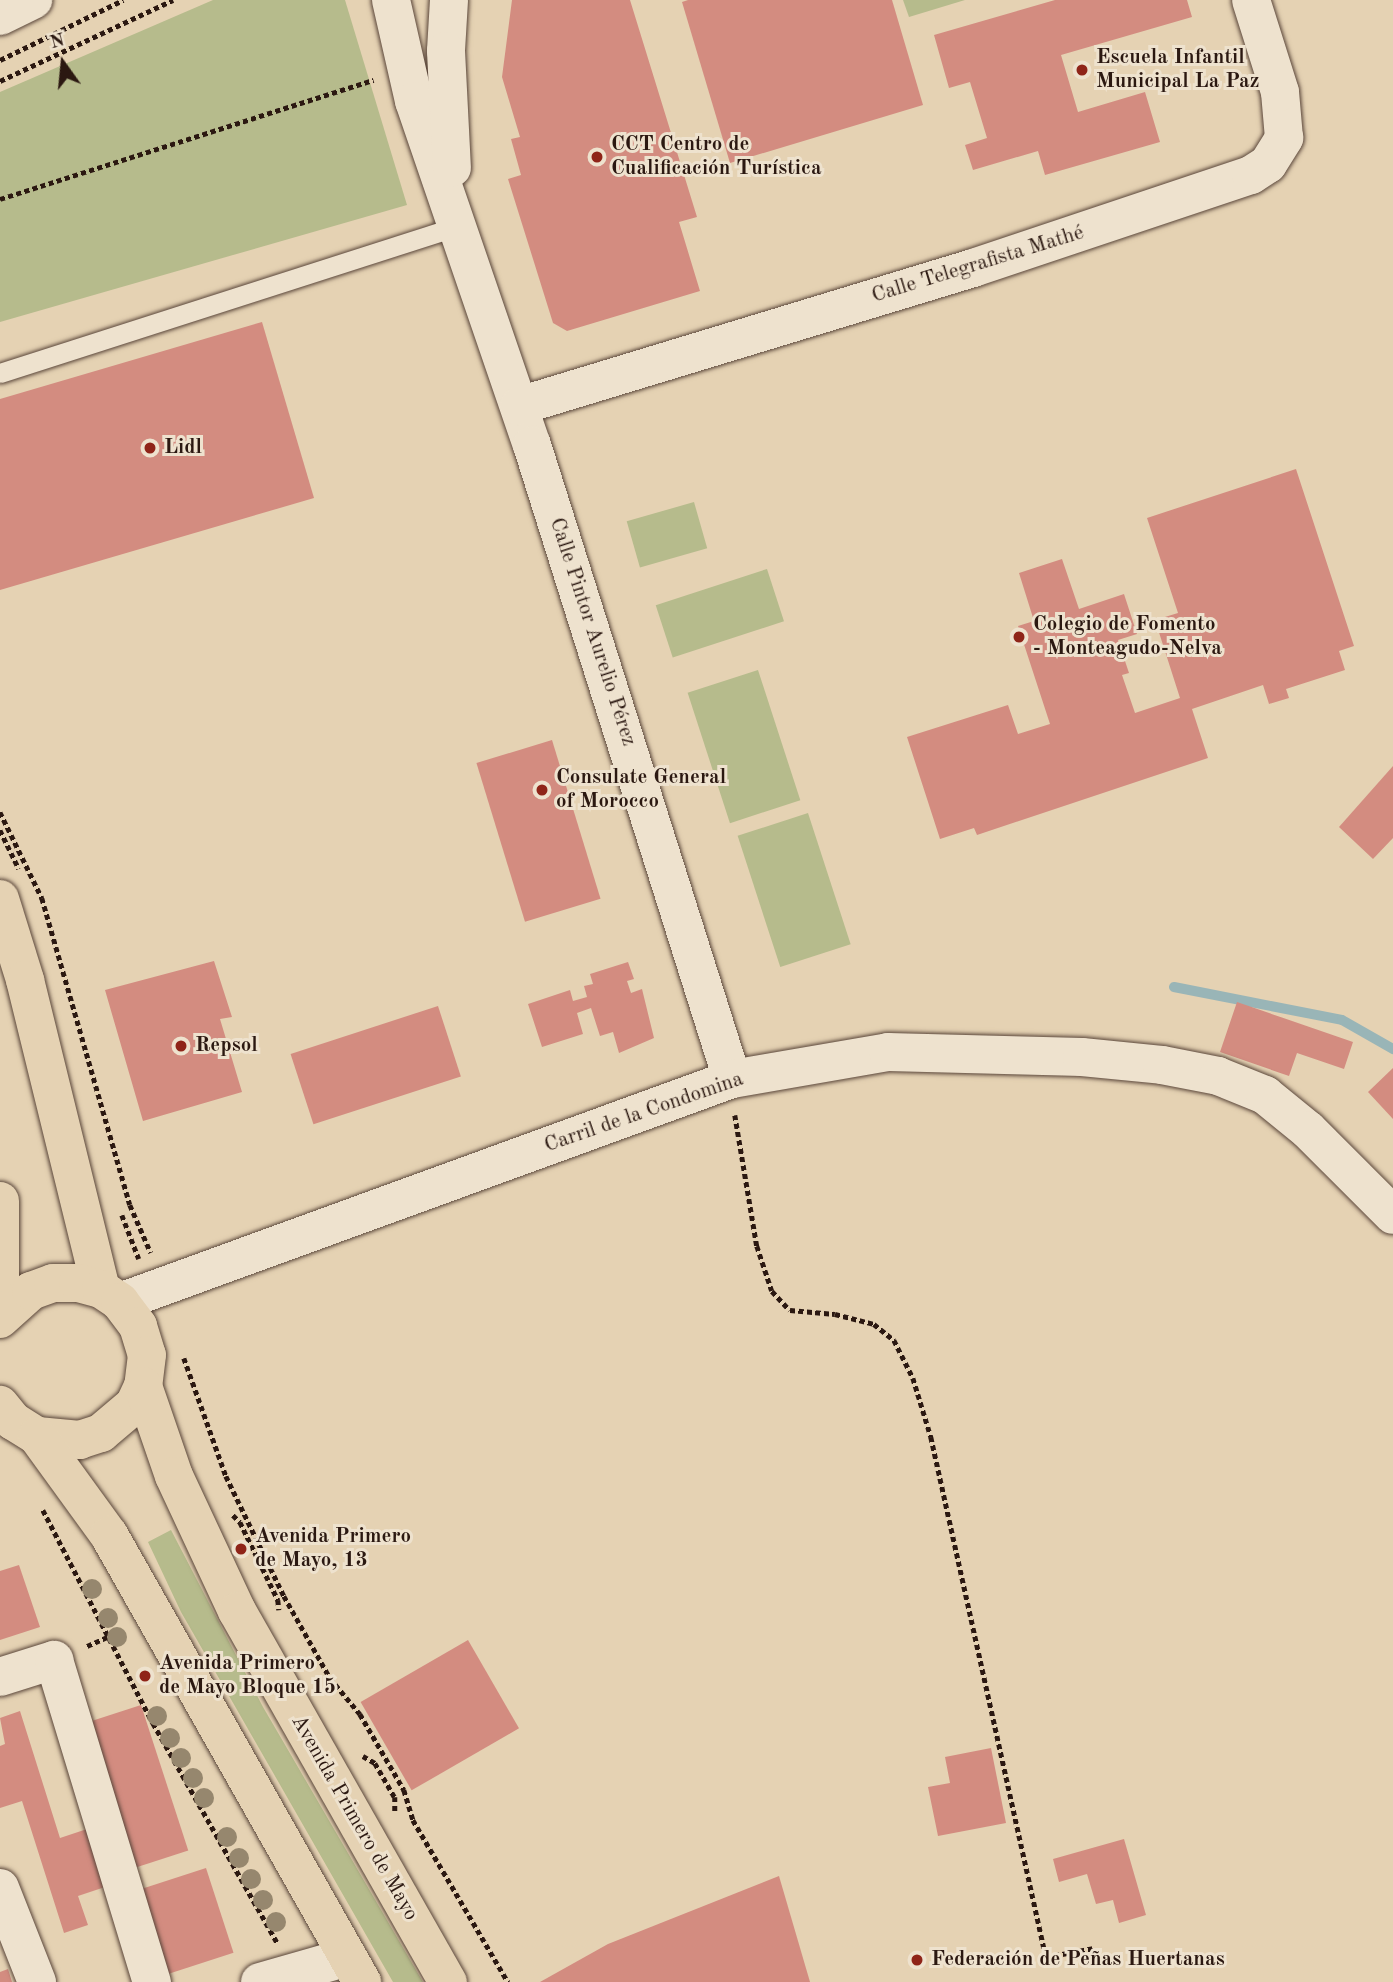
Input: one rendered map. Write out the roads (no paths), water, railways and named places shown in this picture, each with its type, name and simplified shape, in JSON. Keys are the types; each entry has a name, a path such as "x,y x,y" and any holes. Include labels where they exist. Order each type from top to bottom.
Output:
{"main road":[{"path":"11,890 25,980 78,1205"},
{"path":"0,981 78,1205 135,1291 144,1340 143,1386 120,1422 101,1433 80,1440 37,1436"},
{"path":"0,1201 0,1295"},
{"path":"0,1319 30,1291 53,1283 78,1283 135,1291"},
{"name":"Avenida Primero de Mayo","path":"143,1386 183,1498 269,1669 448,1982"},
{"path":"1,1408 37,1436 109,1535 355,1969"}],"street":[{"path":"0,16 33,0"},
{"name":"Calle Pintor Aurelio Pérez","path":"391,0 414,101 460,226 519,405 732,1079"},
{"name":"Calle Pintor Aurelio Pérez","path":"449,0 448,135 460,226"},
{"name":"Calle Telegrafista Mathé","path":"519,405 973,268 1251,175 1268,164 1284,138 1280,92 1251,0"},
{"name":"Carril de la Condomina","path":"135,1291 732,1079 888,1052 1082,1057 1185,1069 1218,1076 1265,1096 1308,1130 1393,1215"},
{"path":"0,1677 54,1660 152,1982"},
{"path":"4,1910 37,1982"},
{"path":"277,1977 355,1969"}],"lane":[{"path":"0,373 460,226"}],"waterway":[{"path":"1174,987 1342,1020 1393,1049"}],"place":[{"name":"Escuela Infantil Municipal La Paz","path":"1082,70"},
{"name":"CCT Centro de Cualificación Turística","path":"597,157"},
{"name":"Lidl","path":"150,448"},
{"name":"Colegio de Fomento - Monteagudo-Nelva","path":"1019,637"},
{"name":"Consulate General of Morocco","path":"542,790"},
{"name":"Repsol","path":"181,1046"},
{"name":"Avenida Primero de Mayo, 13","path":"241,1549"},
{"name":"Avenida Primero de Mayo Bloque 15","path":"145,1676"},
{"name":"Federación de Peñas Huertanas","path":"917,1960"}]}
